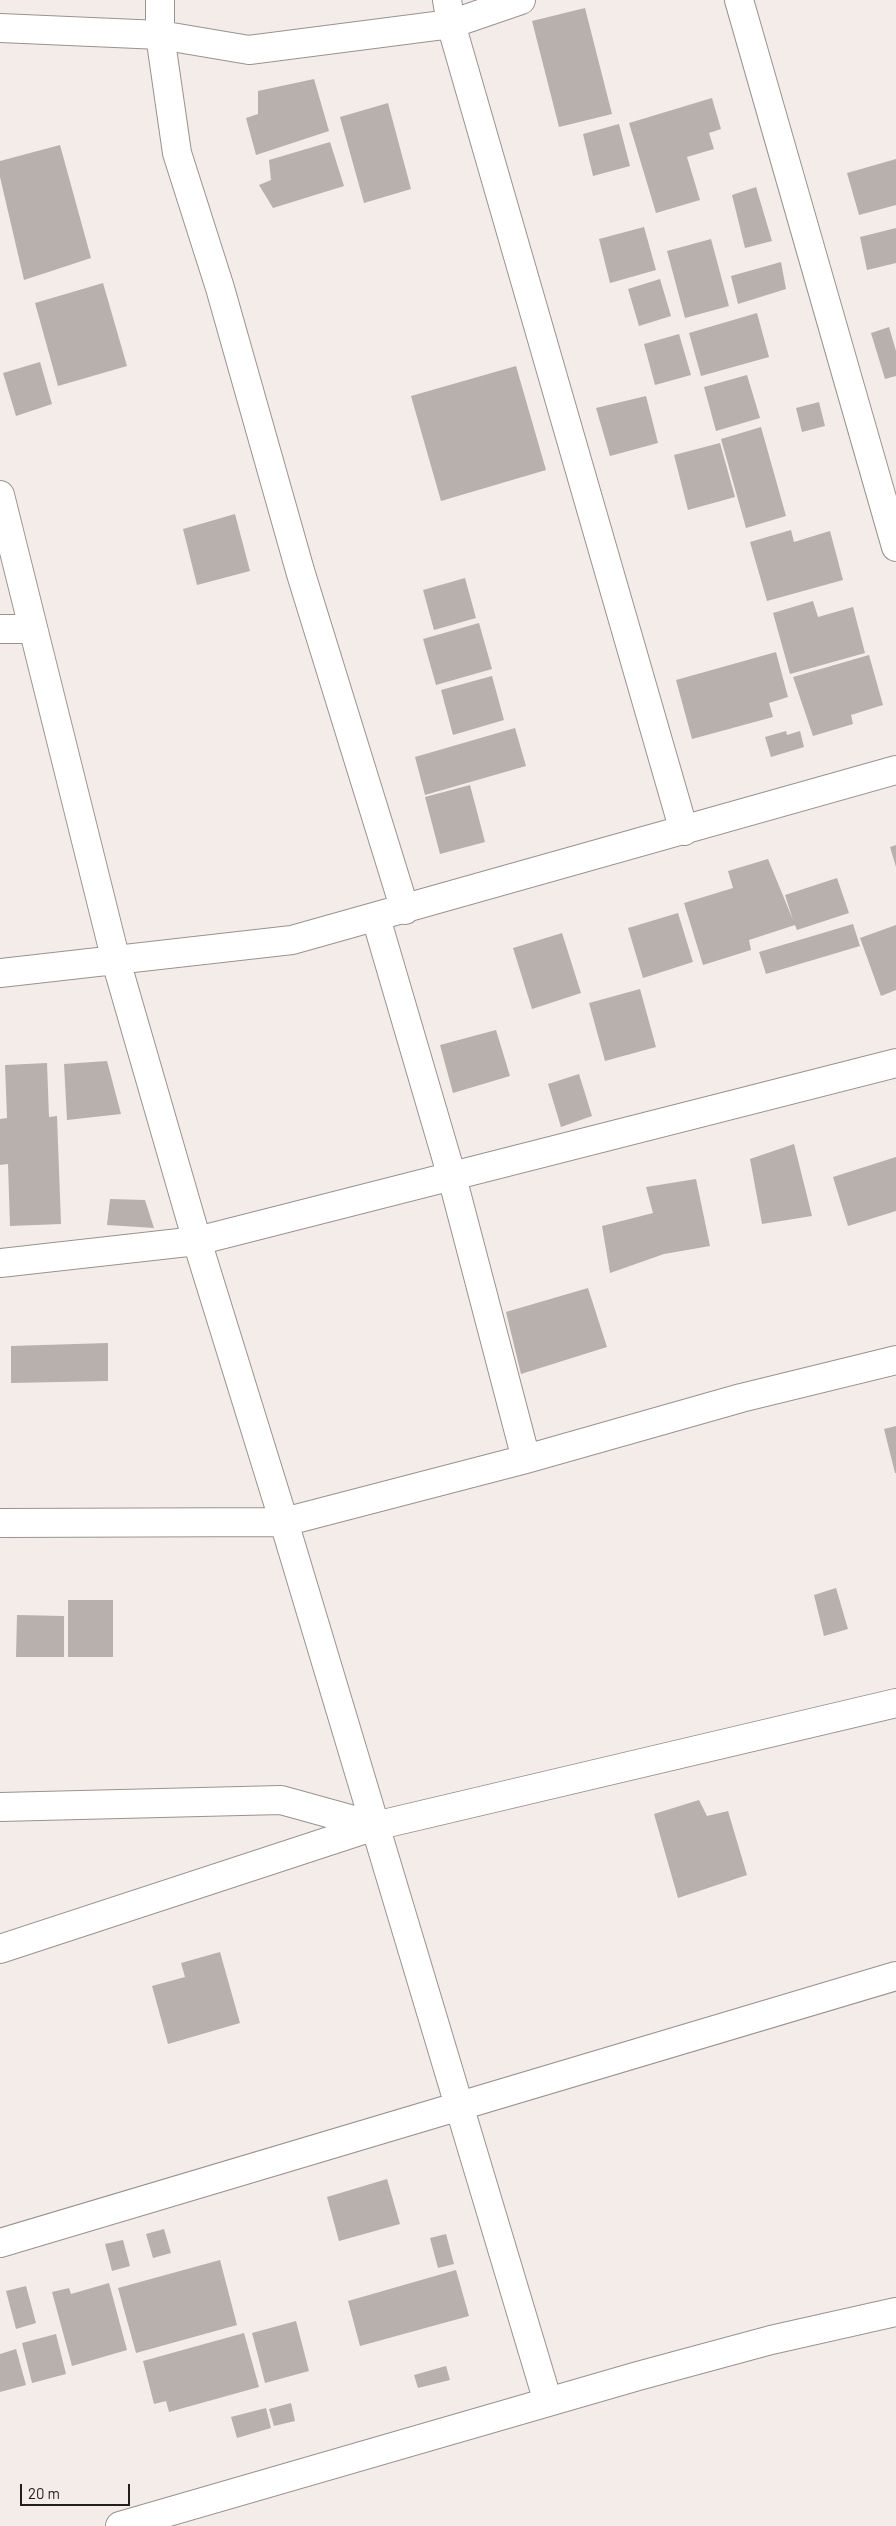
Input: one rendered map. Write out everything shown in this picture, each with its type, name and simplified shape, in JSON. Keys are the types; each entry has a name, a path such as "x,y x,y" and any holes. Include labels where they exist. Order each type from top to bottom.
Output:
{"street":[{"path":"160,0 160,35 177,153 220,288 302,574 405,910"},
{"path":"0,28 160,35 249,50 521,0"},
{"path":"739,0 896,547"},
{"path":"449,12 684,831"},
{"path":"0,495 116,961 197,1241 284,1522 548,2402"},
{"path":"0,629 33,629"},
{"path":"0,973 292,940 405,910 896,770"},
{"path":"376,918 452,1177 526,1459"},
{"path":"0,1263 197,1241 896,1063"},
{"path":"0,1523 284,1522 526,1459 741,1398 896,1360"},
{"path":"0,1949 375,1826 896,1704"},
{"path":"0,1807 281,1800 375,1826"},
{"path":"0,2243 896,1976"},
{"path":"120,2526 548,2402 771,2340 896,2312"}],"building":[{"path":"585,8 612,114 559,127 532,21"},
{"path":"314,79 329,131 256,155 246,118 258,114 258,91"},
{"path":"712,98 721,129 709,133 714,149 687,157 700,200 656,213 629,123"},
{"path":"388,103 411,189 364,203 340,117"},
{"path":"619,124 630,166 593,176 583,134"},
{"path":"330,142 344,186 273,208 259,185 271,180 269,160"},
{"path":"60,145 91,258 24,280 0,177 0,161"},
{"path":"896,159 896,205 859,215 847,173"},
{"path":"756,187 772,241 745,248 732,195"},
{"path":"644,227 656,270 610,283 599,239"},
{"path":"896,228 896,263 867,270 860,237"},
{"path":"711,239 729,306 685,318 667,251"},
{"path":"781,262 786,289 738,304 731,276"},
{"path":"660,279 671,316 639,326 628,289"},
{"path":"103,283 127,366 58,386 35,303"},
{"path":"757,313 769,357 701,376 689,333"},
{"path":"889,327 896,351 896,376 885,379 871,333"},
{"path":"679,334 691,375 655,385 644,344"},
{"path":"40,362 52,404 16,416 3,373"},
{"path":"516,366 546,470 441,501 411,396"},
{"path":"747,375 760,418 716,431 704,387"},
{"path":"646,396 658,443 610,456 596,408"},
{"path":"819,402 825,426 802,432 796,408"},
{"path":"761,427 786,516 746,528 721,439"},
{"path":"720,443 735,497 688,510 674,455"},
{"path":"235,514 250,571 197,585 183,529"},
{"path":"791,530 794,542 830,531 843,580 767,601 750,542"},
{"path":"465,578 476,618 434,630 423,590"},
{"path":"813,601 818,617 853,607 865,653 790,674 773,613"},
{"path":"479,623 492,669 436,685 423,639"},
{"path":"776,652 788,697 769,703 773,717 692,739 676,680"},
{"path":"869,655 883,705 851,715 853,724 813,736 793,677"},
{"path":"492,676 504,720 453,735 441,690"},
{"path":"515,728 526,766 425,795 415,757"},
{"path":"786,731 787,735 800,731 804,747 771,757 765,737"},
{"path":"470,785 485,842 440,854 425,797"},
{"path":"896,845 896,867 890,847"},
{"path":"768,859 793,920 785,895 837,878 849,913 797,930 795,925 749,940 751,950 703,965 684,903 733,888 728,871"},
{"path":"678,913 693,962 643,978 628,928"},
{"path":"853,924 860,946 766,974 759,952"},
{"path":"896,925 896,990 881,996 860,938"},
{"path":"562,933 581,993 532,1009 513,948"},
{"path":"640,989 656,1047 605,1061 589,1003"},
{"path":"496,1030 510,1076 453,1093 440,1045"},
{"path":"107,1061 121,1114 67,1120 64,1064"},
{"path":"47,1063 49,1117 57,1116 61,1224 10,1226 8,1164 0,1165 0,1119 7,1118 5,1065"},
{"path":"579,1074 592,1116 561,1127 548,1084"},
{"path":"794,1144 812,1216 762,1224 750,1159"},
{"path":"896,1157 896,1211 848,1226 833,1177"},
{"path":"696,1179 710,1246 664,1254 610,1273 602,1226 653,1213 646,1187"},
{"path":"110,1199 145,1200 154,1228 107,1225"},
{"path":"588,1288 607,1347 521,1374 506,1312"},
{"path":"108,1343 108,1381 11,1383 11,1346"},
{"path":"896,1426 896,1473 895,1473 884,1429"},
{"path":"836,1588 848,1629 824,1636 814,1595"},
{"path":"68,1600 113,1600 113,1657 68,1657"},
{"path":"17,1615 64,1616 64,1657 16,1657"},
{"path":"699,1800 707,1816 728,1811 747,1875 678,1898 654,1814"},
{"path":"220,1952 240,2023 168,2044 152,1986 185,1977 181,1963"},
{"path":"387,2179 400,2224 339,2241 327,2197"},
{"path":"164,2229 171,2253 153,2258 146,2234"},
{"path":"446,2234 454,2264 438,2268 430,2238"},
{"path":"123,2240 130,2266 112,2271 105,2244"},
{"path":"220,2260 237,2325 136,2353 118,2288"},
{"path":"456,2270 469,2316 360,2346 348,2301"},
{"path":"109,2283 127,2350 72,2366 52,2292 69,2288 71,2294"},
{"path":"26,2286 36,2323 16,2329 6,2291"},
{"path":"296,2321 309,2371 265,2383 252,2333"},
{"path":"244,2333 259,2387 169,2412 166,2401 154,2404 143,2361"},
{"path":"56,2334 66,2374 32,2383 22,2343"},
{"path":"16,2349 26,2385 0,2392 0,2354"},
{"path":"446,2366 450,2380 418,2388 414,2375"},
{"path":"291,2403 295,2421 274,2426 269,2409"},
{"path":"266,2408 271,2428 237,2438 231,2417"}]}
